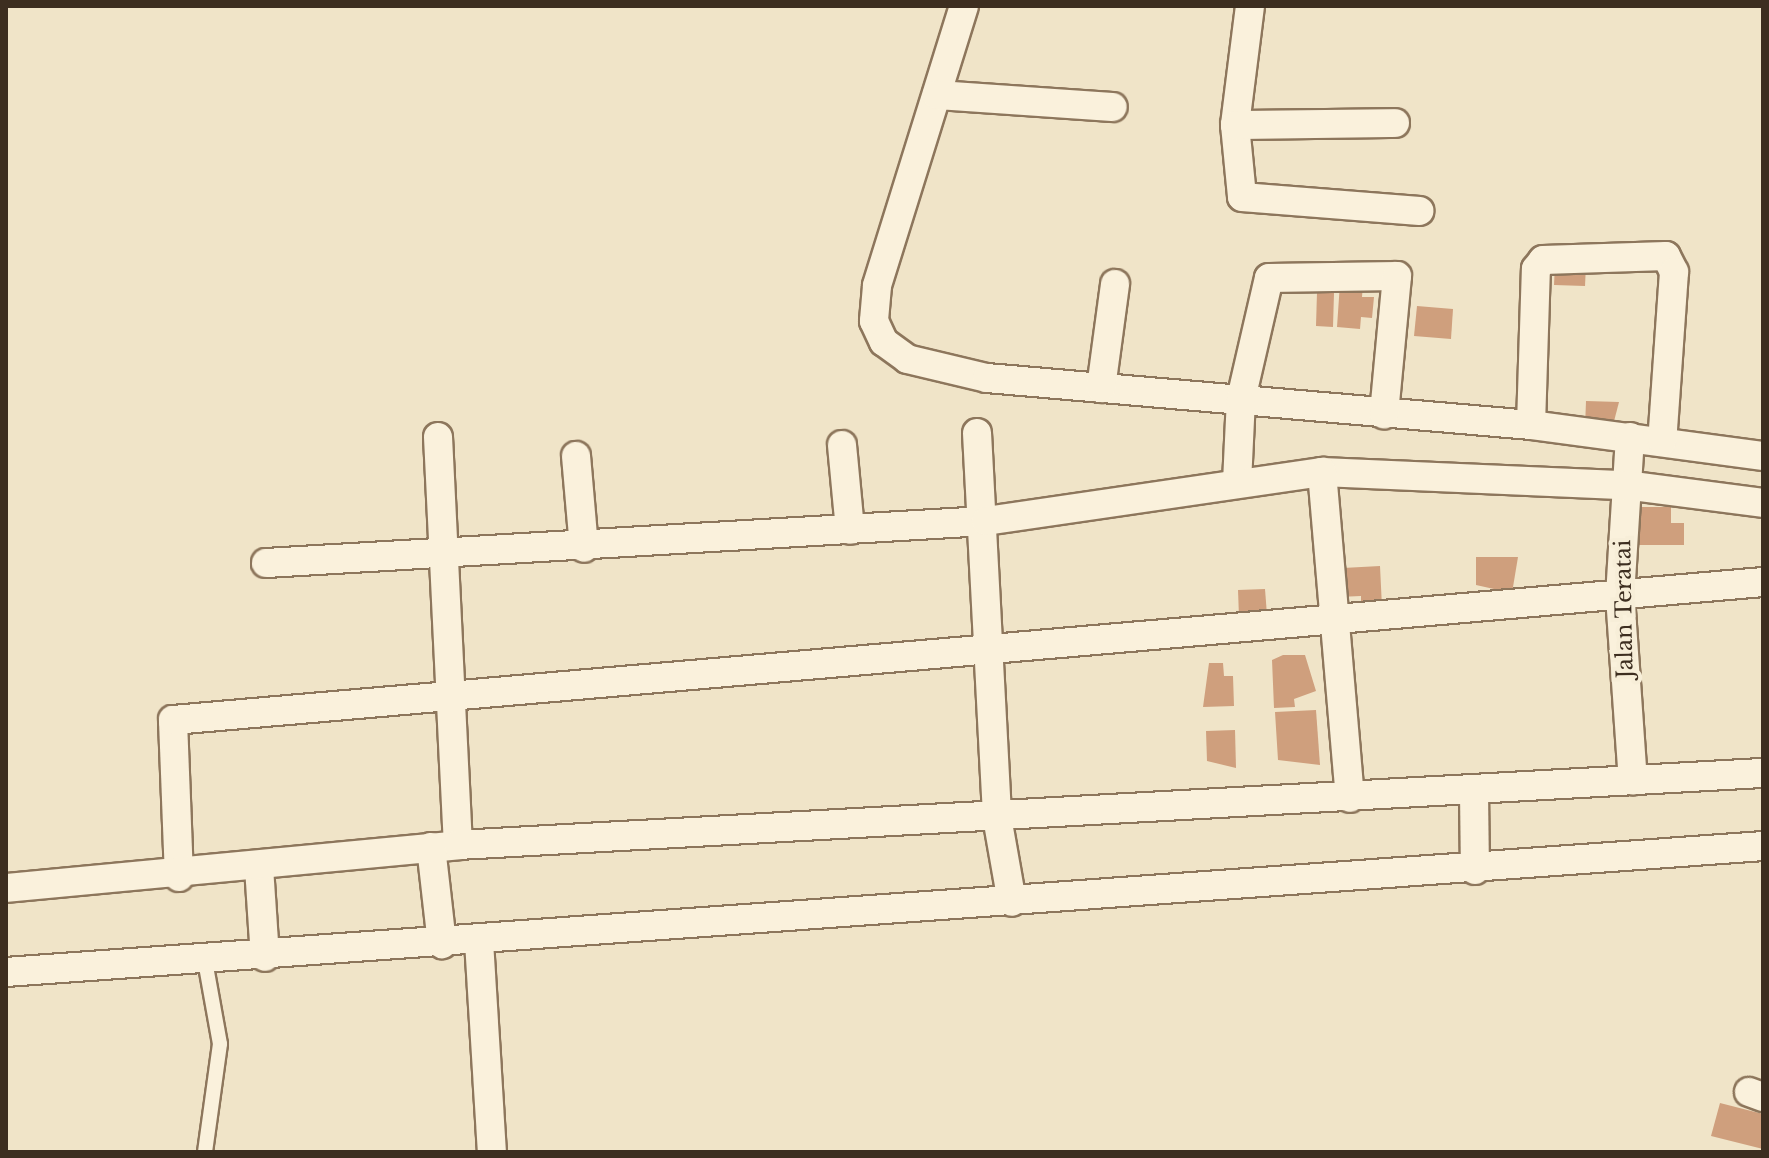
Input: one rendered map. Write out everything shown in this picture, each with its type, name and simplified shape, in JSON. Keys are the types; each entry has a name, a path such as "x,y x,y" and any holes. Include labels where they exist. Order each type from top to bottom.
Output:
{"street":[{"path":"964,6 877,286 874,321 884,342 938,370 1101,388 1240,410 1384,414 1531,425 1763,503"},
{"path":"1250,6 1235,125 1237,189 1252,203 1419,211"},
{"path":"937,95 1113,107"},
{"path":"1235,125 1395,123"},
{"path":"1531,425 1536,269 1543,260 1666,256 1674,272 1662,442"},
{"path":"1237,483 1240,410 1269,278 1387,273 1400,286 1384,414"},
{"path":"1101,388 1115,284"},
{"path":"977,433 986,521 997,817 1012,902"},
{"path":"438,437 450,696 442,944"},
{"path":"266,563 584,548 986,521 1322,472 1628,460 1662,442 1763,456"},
{"path":"842,445 850,530"},
{"path":"576,456 584,548"},
{"name":"Jalan Teratai","path":"1628,460 1620,596 1633,781"},
{"path":"1322,472 1331,621 1350,798"},
{"path":"179,877 173,720 990,653 1763,582"},
{"path":"6,888 179,877 444,846 1474,792 1763,773"},
{"path":"1474,792 1475,870"},
{"path":"6,972 265,957 1475,870 1763,846"},
{"path":"259,867 265,957"},
{"path":"479,941 492,1152"}],"lane":[{"path":"205,961 220,1044 205,1152"}],"building":[{"path":"1555,264 1586,265 1585,286 1554,285"},
{"path":"1340,283 1363,284 1362,297 1374,297 1372,318 1361,317 1360,329 1337,327"},
{"path":"1317,292 1334,293 1333,327 1316,326"},
{"path":"1417,306 1453,309 1451,339 1414,336"},
{"path":"1586,401 1619,402 1612,429 1585,428"},
{"path":"1630,507 1671,507 1671,523 1684,523 1684,545 1630,545"},
{"path":"1476,557 1518,557 1512,593 1476,585"},
{"path":"1380,566 1382,607 1361,609 1361,596 1338,597 1343,568"},
{"path":"1265,589 1267,615 1239,617 1238,590"},
{"path":"1283,655 1305,655 1316,691 1294,699 1295,707 1274,708 1272,660"},
{"path":"1209,663 1223,663 1224,676 1233,676 1234,706 1203,707"},
{"path":"1316,710 1320,765 1278,760 1275,712"},
{"path":"1235,730 1236,768 1207,761 1206,731"},
{"path":"1720,1103 1763,1114 1763,1149 1711,1136"}]}
